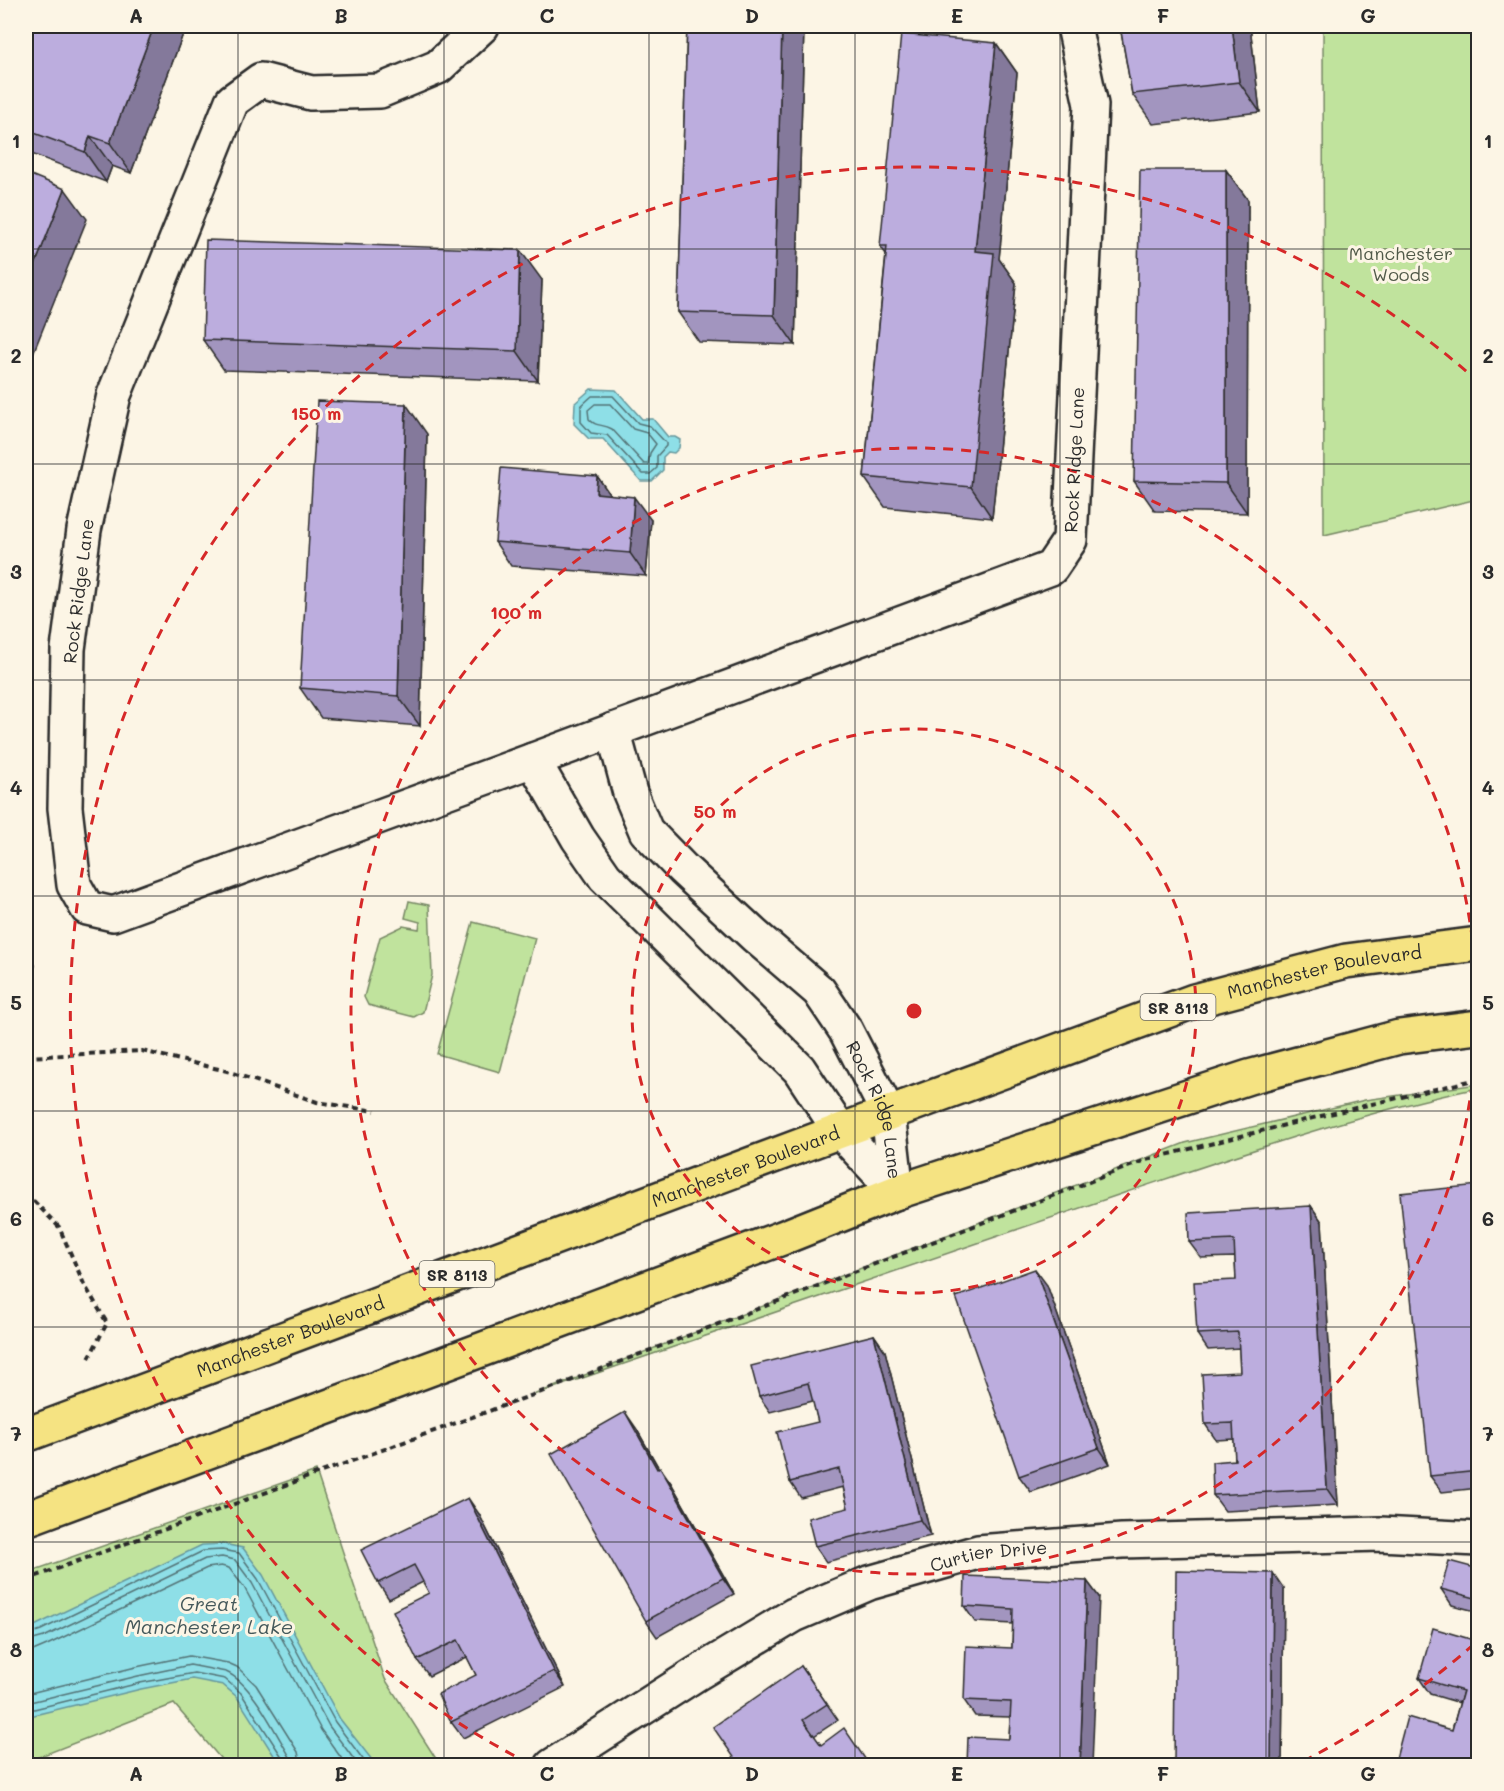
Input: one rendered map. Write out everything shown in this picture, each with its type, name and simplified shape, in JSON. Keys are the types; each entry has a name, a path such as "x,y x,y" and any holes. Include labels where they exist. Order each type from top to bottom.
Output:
{"main road":[{"name":"Manchester Boulevard","path":"26,1435 1194,1001 1346,961 1479,944"},
{"path":"26,1519 782,1238 897,1192 1249,1077 1400,1036 1479,1027"}],"street":[{"name":"Rock Ridge Lane","path":"482,26 438,67 380,91 311,93 261,80 232,101 114,395 84,530 68,649 65,808 74,885 87,908 113,914 1051,568 1070,540 1091,105 1074,26"},
{"name":"Rock Ridge Lane","path":"613,730 630,794 646,831 755,936 819,991 846,1031 888,1113 897,1192"},
{"name":"Rock Ridge Lane","path":"533,760 578,838 605,877 799,1068 840,1131 897,1192"},
{"name":"Curtier Drive","path":"552,1766 696,1674 794,1616 869,1583 978,1552 1122,1542 1380,1534 1479,1539"}],"path":[{"path":"26,998 34,964"},
{"path":"26,1057 142,1051 227,1071 317,1102 375,1111"},
{"path":"26,1580 541,1392 1146,1160 1479,1078"},
{"path":"26,1193 59,1227 84,1284 107,1323 89,1358"}],"green space":[{"name":"Manchester Woods","path":"1323,26 1478,26 1478,499 1324,535"},
{"path":"409,901 429,905 432,975 423,1012 414,1017 368,1005 364,997 380,937 403,926 419,929 420,922 405,918"},
{"path":"473,922 535,938 500,1072 437,1054"},
{"path":"1478,1084 1478,1088 1389,1109 1300,1135 533,1395 1185,1143 1365,1100"},
{"path":"316,1471 385,1679 440,1765 226,1765 174,1704 26,1762 26,1573"}],"water":[{"path":"591,389 616,390 642,419 653,419 668,437 680,440 679,448 674,453 668,452 663,457 663,470 652,481 641,481 603,439 589,439 574,424 575,403"},
{"name":"Great Manchester Lake","path":"223,1544 243,1548 263,1575 340,1719 376,1765 280,1765 237,1697 223,1685 192,1679 26,1717 26,1630 202,1545"}],"building":[{"path":"26,26 154,26 110,143 90,136 85,152 26,130"},
{"path":"687,26 782,26 774,315 678,312"},
{"path":"1120,26 1232,26 1239,82 1132,94"},
{"path":"901,34 996,43 975,251 994,253 971,487 864,477 887,246 880,246"},
{"path":"1140,170 1226,170 1226,483 1134,481"},
{"path":"26,173 65,189 26,288"},
{"path":"206,240 520,250 517,351 203,340"},
{"path":"317,401 406,404 398,696 300,688"},
{"path":"501,468 597,476 596,493 634,497 630,553 495,542"},
{"path":"1479,1185 1479,1471 1430,1476 1400,1193"},
{"path":"1311,1206 1327,1489 1213,1495 1212,1462 1235,1460 1233,1423 1205,1424 1202,1374 1240,1372 1238,1332 1197,1334 1194,1282 1236,1280 1234,1240 1189,1242 1188,1213"},
{"path":"1035,1269 1099,1448 1019,1476 956,1297"},
{"path":"874,1335 920,1520 815,1546 808,1518 848,1508 839,1469 790,1482 777,1432 818,1422 808,1383 759,1396 751,1366"},
{"path":"625,1412 657,1469 660,1467 723,1578 646,1621 551,1454"},
{"path":"468,1498 554,1671 451,1722 438,1694 476,1675 458,1640 417,1660 393,1611 429,1593 414,1565 378,1583 361,1550"},
{"path":"1449,1561 1479,1569 1479,1599 1441,1589"},
{"path":"1176,1571 1273,1573 1271,1764 1174,1763"},
{"path":"965,1576 1087,1581 1080,1766 967,1766 968,1737 1009,1739 1011,1702 964,1700 966,1646 1012,1648 1013,1609 964,1606"},
{"path":"1433,1628 1477,1641 1479,1637 1479,1766 1394,1766 1407,1717 1452,1730 1463,1691 1419,1678"},
{"path":"801,1666 827,1704 803,1720 821,1745 844,1728 870,1766 740,1766 713,1727"}]}
